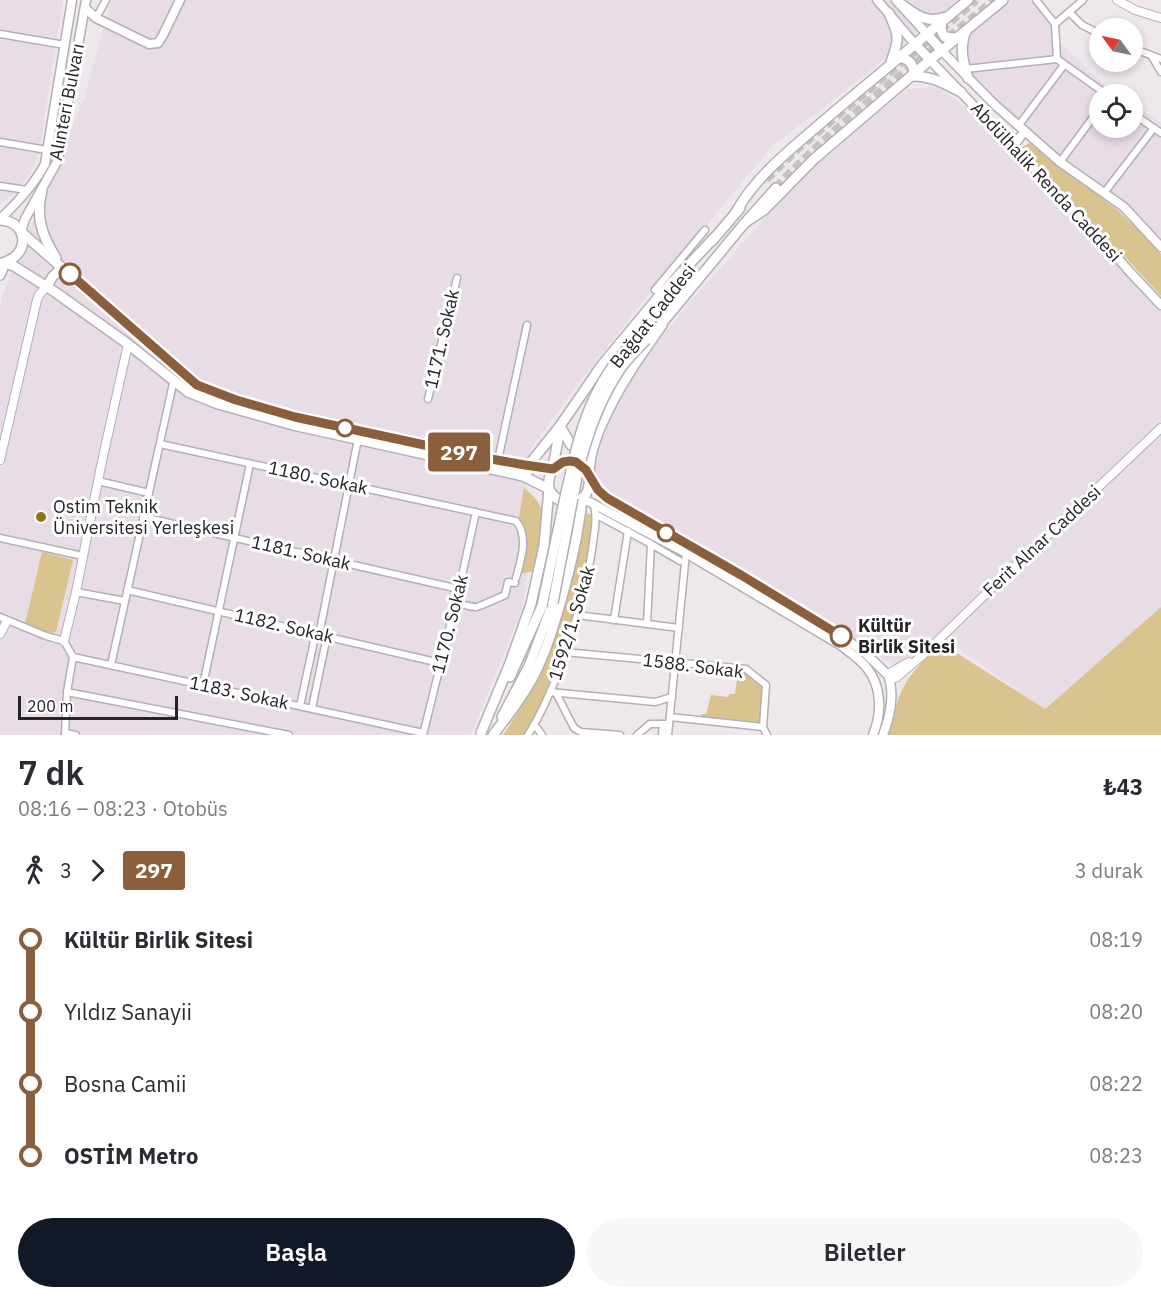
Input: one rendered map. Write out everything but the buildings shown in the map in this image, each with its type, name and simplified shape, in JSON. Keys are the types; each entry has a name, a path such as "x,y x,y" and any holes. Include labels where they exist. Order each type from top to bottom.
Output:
{"main road":[{"name":"Alınteri Bulvarı","path":"0,219 36,180 45,164 72,0"},
{"path":"83,18 96,18 149,44 158,43 180,0"},
{"path":"877,0 930,60"},
{"path":"736,212 746,194 794,146 968,0"},
{"path":"746,222 764,210 813,160 1003,0"},
{"path":"898,2 924,19 945,19"},
{"path":"898,2 942,51"},
{"name":"Alınteri Bulvarı","path":"21,232 25,219 58,160 86,4"},
{"path":"86,4 96,18"},
{"path":"889,13 897,33 897,44 890,64"},
{"path":"945,19 941,33 945,37 957,38"},
{"path":"903,30 913,30 914,20"},
{"path":"966,30 961,45 967,74"},
{"name":"Abdülhalik Renda Caddesi","path":"942,51 995,105 1060,162 1124,207 1161,247"},
{"path":"899,57 911,62 912,75"},
{"name":"Abdülhalik Renda Caddesi","path":"930,60 1161,305"},
{"path":"912,75 933,79 961,92"},
{"path":"1013,146 1022,128"},
{"name":"Bağdat Caddesi","path":"574,498 575,471 584,421 598,389 611,369 641,339 715,237 766,179"},
{"name":"Bağdat Caddesi","path":"641,339 662,325 776,188"},
{"path":"42,190 39,216 42,231 62,268"},
{"path":"0,219 12,222 197,385 236,400 295,417 498,460 553,469"},
{"path":"2,263 13,260 21,250 23,238 21,232"},
{"path":"528,466 560,426 602,365 661,294 715,237"},
{"path":"0,275 2,263"},
{"path":"2,263 14,266 47,286 128,344 188,392 218,404 293,424 523,476 549,489 557,500 576,502 574,498"},
{"path":"47,286 62,268"},
{"path":"481,734 519,660 542,606 574,498 589,488 590,462 596,439 617,391 662,325"},
{"path":"560,426 571,445 581,449 596,439"},
{"path":"553,469 560,426"},
{"path":"481,734 531,604 544,546 549,475 558,464 570,461 582,465 598,490 607,498 741,575 847,639 865,653 888,677 890,705 883,735"},
{"path":"523,476 530,471 528,466"},
{"path":"574,498 594,505 842,646 863,663 875,684 878,694 879,718 873,735"},
{"path":"493,735 513,710 545,652 571,563 577,528 574,498"},
{"path":"493,735 529,666 554,603 574,498"},
{"path":"544,546 553,524 558,519 567,515 574,520 577,528"},
{"path":"875,684 874,678 877,673 888,677"},
{"path":"875,684 883,688 888,686 888,677"}],"street":[{"path":"96,18 106,0"},
{"path":"1036,0 1055,24 1057,59 1092,84"},
{"path":"1055,24 1083,0"},
{"path":"1117,0 1135,10 1161,18"},
{"path":"1069,12 1089,28"},
{"path":"0,34 64,45"},
{"path":"1143,52 1161,58"},
{"path":"1150,54 1161,72"},
{"path":"967,74 1057,59"},
{"path":"1022,128 1064,65"},
{"path":"1143,120 1161,133"},
{"path":"1060,162 1089,123"},
{"path":"1104,193 1154,128"},
{"path":"0,142 47,150"},
{"path":"0,186 27,190"},
{"path":"656,290 705,230"},
{"name":"1171. Sokak","path":"428,399 457,278"},
{"path":"0,460 37,300 47,286"},
{"path":"498,460 527,325"},
{"path":"76,735 65,734 67,692 73,657 64,641 128,344"},
{"path":"111,665 174,379"},
{"name":"Ferit Alnar Caddesi","path":"888,677 897,677 924,654 1161,428"},
{"path":"300,706 314,641 319,634 358,439"},
{"name":"1180. Sokak","path":"159,444 516,521 521,527 523,542 516,581 508,582 505,595 484,603 480,607 455,603"},
{"path":"203,685 250,464"},
{"path":"98,481 149,493"},
{"name":"1592/1. Sokak","path":"528,735 553,692 577,615 591,562 597,515 594,505"},
{"name":"1170. Sokak","path":"423,734 476,512"},
{"path":"597,515 651,544 683,557 672,697 662,735"},
{"name":"1181. Sokak","path":"143,517 459,589"},
{"path":"614,620 628,531"},
{"path":"0,538 83,556"},
{"path":"647,624 651,544"},
{"name":"1182. Sokak","path":"127,590 440,663"},
{"path":"76,592 125,601"},
{"path":"577,615 679,628"},
{"path":"0,634 3,619 64,641"},
{"path":"312,708 327,636"},
{"name":"1588. Sokak","path":"565,652 746,669 766,685 763,727"},
{"name":"1183. Sokak","path":"73,657 423,734"},
{"path":"67,692 289,735"},
{"path":"553,692 655,702 672,697"},
{"path":"553,692 574,728 581,733 620,735"},
{"path":"667,722 668,735"},
{"path":"637,735 650,724 667,722 763,727 767,735"},
{"path":"533,727 537,728 542,735"}],"shaded area":[{"path":"0,0 63,0 39,154 31,172 15,193 0,204"},
{"path":"111,0 958,0 830,103 773,145 640,305 531,448 527,489 539,504 522,608 471,735 0,735 0,311 2,297 84,99"},
{"path":"996,0 1032,0 1063,46 1104,84 1089,84 1089,138 1143,138 1143,111 1161,123 1161,248 998,108 973,76 967,63 966,45 971,26"},
{"path":"933,87 995,127 1161,305 1161,607 1044,709 942,637 924,654 899,668 601,489 593,468 604,430 627,380 695,296 807,172 907,89"},
{"path":"1029,143 1115,208 1161,254 1161,296 1021,148"},
{"path":"524,488 540,505 543,520 535,571 519,574 526,545 525,532 519,517"},
{"path":"587,513 594,516 591,544 572,629 562,657 539,710 525,735 503,735 537,679 554,642 570,587"},
{"path":"42,552 73,560 56,632 52,633 40,631 25,624"},
{"path":"1161,607 1161,735 888,735 905,683 941,643 1045,709"},
{"path":"738,672 748,673 765,686 762,725 701,718 701,714 706,714 711,695 728,697 729,694 735,694"}],"tunnel":[{"path":"766,179 797,149 976,0"},
{"path":"776,188 801,162 855,114 995,0"}],"bus line":[{"name":"297","path":"70,274 197,385 236,400 295,417 480,457 553,469 563,462 576,462 582,465 598,490 607,498 841,636"}],"place":[{"name":"Ostim Teknik Üniversitesi Yerleşkesi","path":"41,517"},
{"name":"Kültür Birlik Sitesi","path":"841,636"}]}
